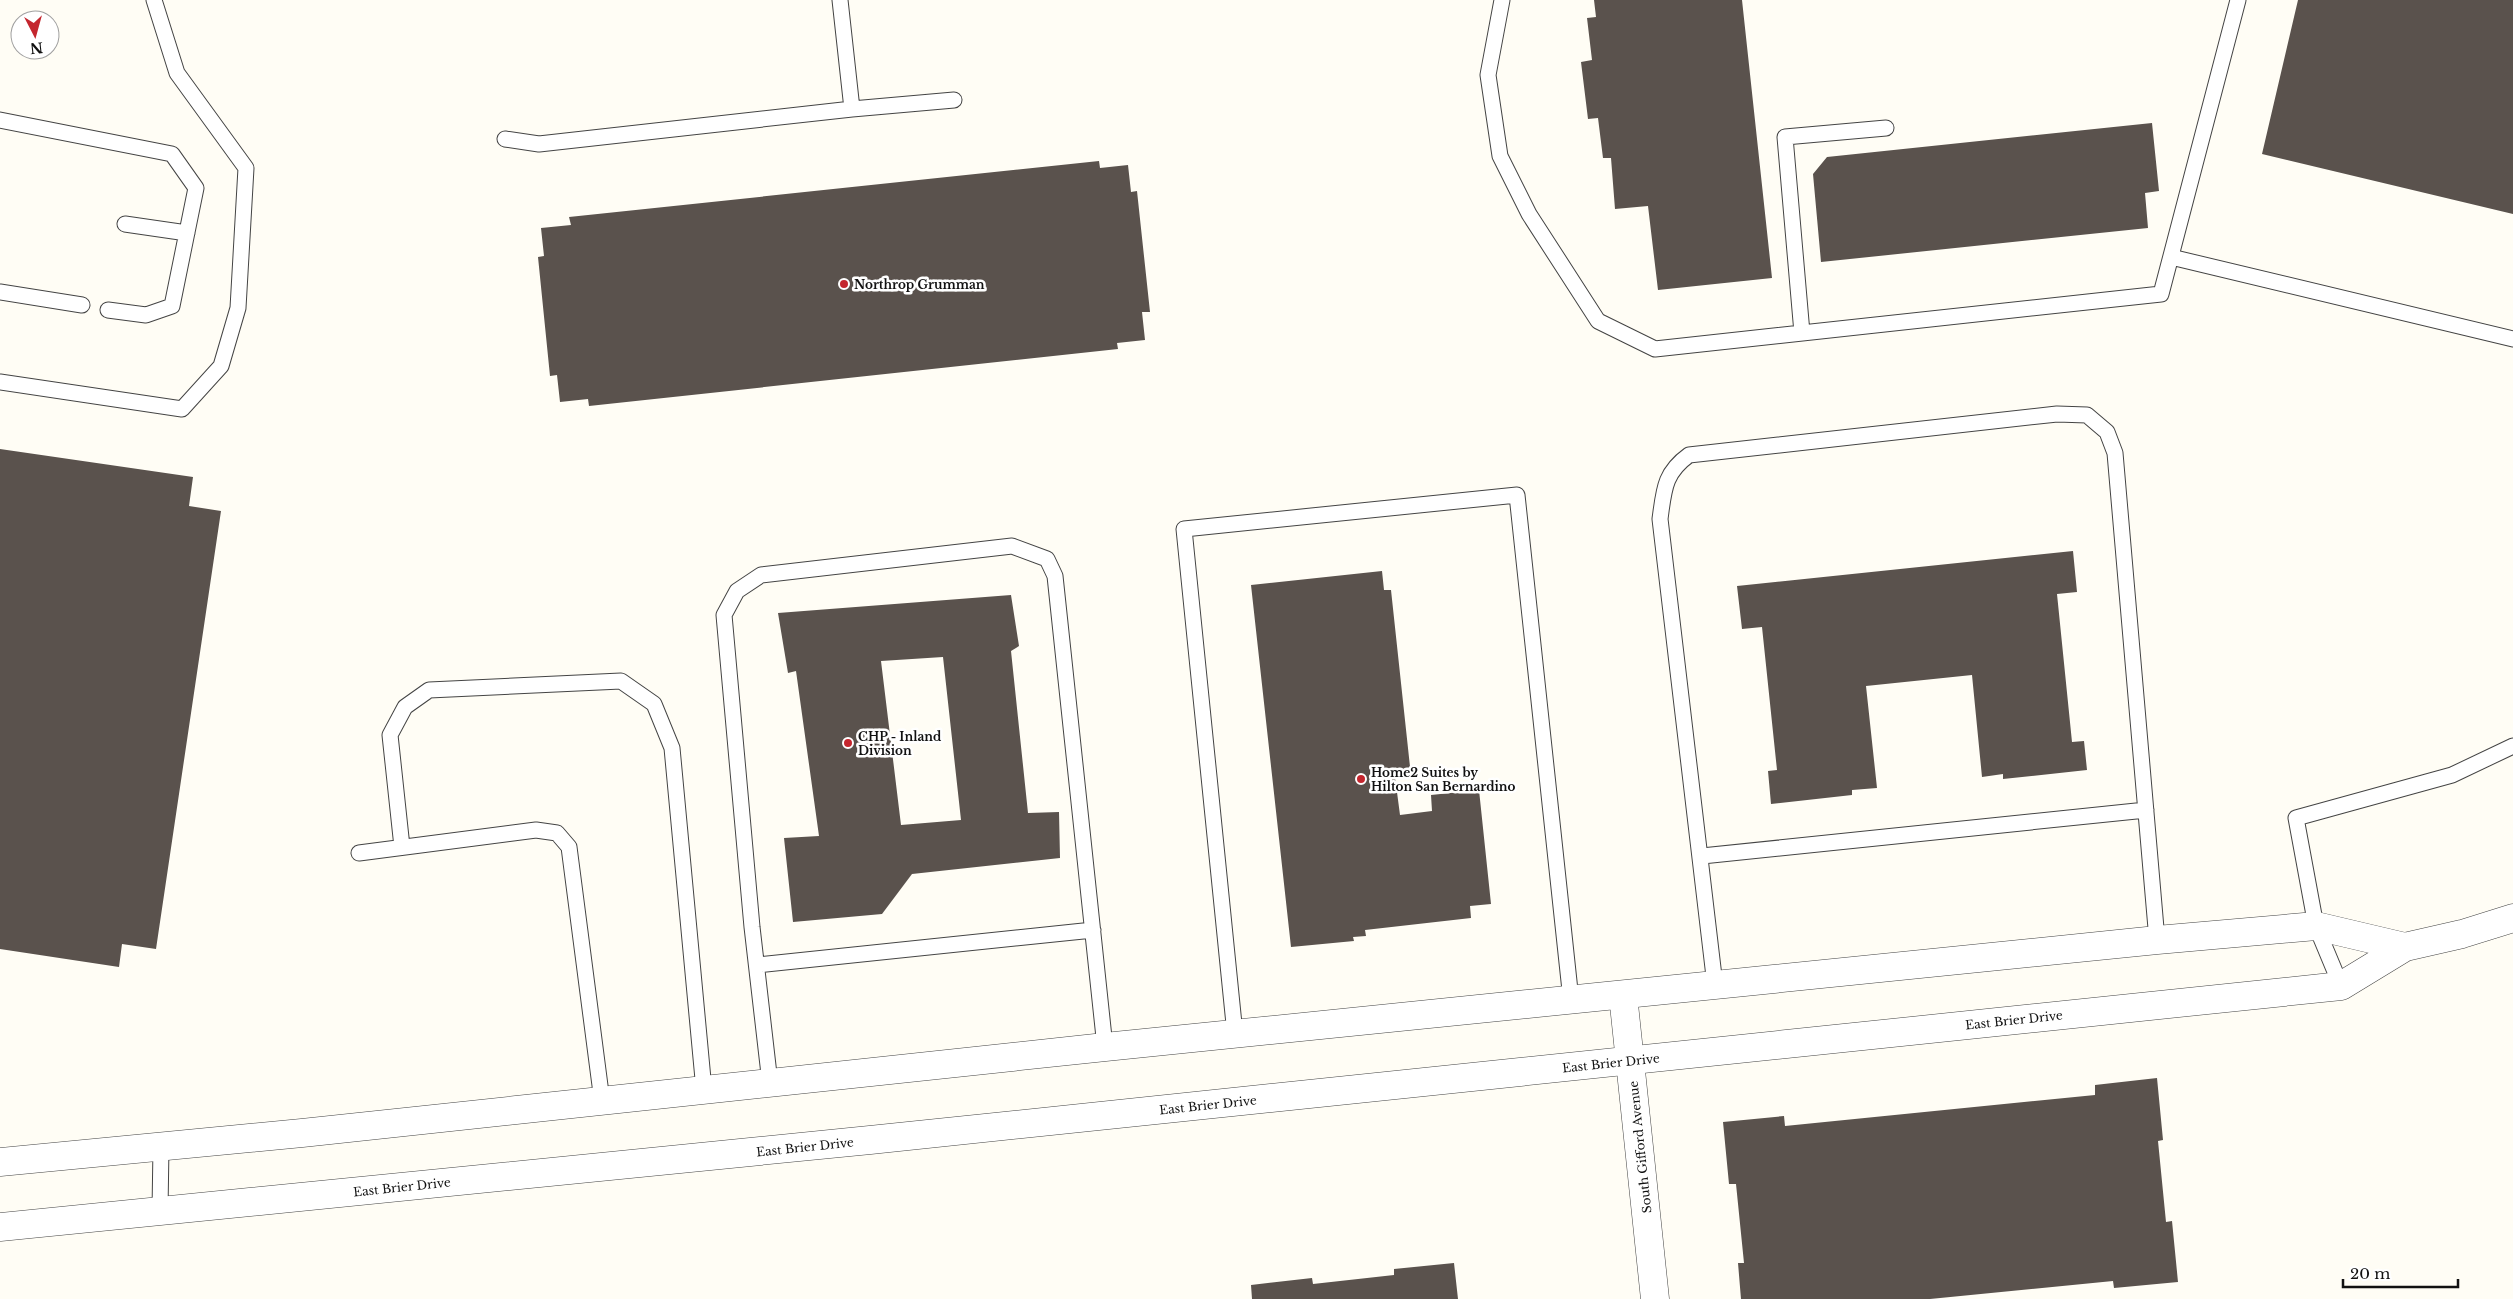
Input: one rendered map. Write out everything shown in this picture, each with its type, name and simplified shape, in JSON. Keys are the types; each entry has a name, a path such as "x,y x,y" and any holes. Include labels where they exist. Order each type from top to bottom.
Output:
{"street":[{"name":"East Brier Drive","path":"0,1227 1632,1061 2341,986 2405,947 2462,934 2513,918"},
{"name":"East Brier Drive","path":"0,1162 2157,940 2316,926 2405,947"},
{"name":"South Gifford Avenue","path":"1623,995 1632,1061 1656,1299"}],"lane":[{"path":"0,382 182,409 221,366 238,308 246,168 177,73 154,0"},
{"path":"840,0 852,109"},
{"path":"1502,0 1488,74 1500,156 1529,214 1598,320 1655,349 2161,294 2238,0"},
{"path":"505,139 539,144 852,109 954,100"},
{"path":"0,120 172,154 196,188 172,306 146,316 108,310"},
{"path":"1802,333 1785,137 1886,128"},
{"path":"125,224 187,233"},
{"path":"2171,257 2513,339"},
{"path":"0,292 82,305"},
{"path":"1715,985 1702,856 1660,519 1664,487 1674,465 1690,454 2057,414 2087,415 2107,432 2115,453 2157,940"},
{"path":"1235,1034 1184,529 1517,495 1571,1000"},
{"path":"770,1083 755,948 724,615 737,591 761,575 1012,546 1047,559 1056,576 1105,1047"},
{"path":"402,847 390,735 405,707 429,690 621,682 654,704 672,748 704,1090"},
{"path":"2341,986 2316,926 2296,818 2452,775 2513,746"},
{"path":"1702,856 2146,810"},
{"path":"359,853 536,830 557,833 570,847 602,1101"},
{"path":"757,965 1093,930"},
{"path":"160,1146 160,1211"}],"building":[{"path":"1594,0 1742,0 1772,278 1658,290 1648,206 1615,209 1611,158 1603,158 1598,118 1588,119 1581,62 1592,60 1587,18 1596,17"},
{"path":"2298,0 2513,0 2513,214 2262,154"},
{"path":"2152,123 2159,191 2145,193 2148,228 1821,262 1813,174 1827,157"},
{"name":"Northrop Grumman","path":"1099,161 1100,168 1128,165 1131,192 1137,191 1150,312 1142,312 1145,340 1117,343 1118,349 589,406 588,399 560,402 557,375 550,376 538,257 544,256 541,228 571,225 569,217"},
{"path":"0,449 193,477 189,506 221,511 156,949 122,944 119,967 0,949"},
{"path":"2073,551 2077,592 2057,594 2072,742 2084,741 2087,770 2003,779 2003,774 1982,777 1972,675 1866,686 1877,788 1852,790 1852,795 1771,804 1768,771 1777,770 1762,627 1742,629 1737,586"},
{"path":"1382,571 1384,590 1391,590 1411,776 1395,777 1400,815 1432,811 1431,795 1479,790 1491,904 1470,906 1471,918 1365,930 1366,936 1353,937 1354,941 1291,947 1251,585"},
{"name":"CHP - Inland Division","path":"1011,595 1019,646 1011,651 1028,813 1059,812 1060,858 912,874 882,914 793,922 784,838 819,836 796,671 788,673 778,613","holes":["943,657 961,820 901,825 881,661"]},
{"path":"2157,1078 2163,1140 2158,1141 2166,1222 2172,1221 2178,1282 2114,1288 2113,1281 1930,1299 1741,1299 1738,1263 1744,1263 1736,1184 1729,1184 1723,1122 1784,1116 1785,1126 2095,1095 2095,1085"},
{"path":"1454,1263 1458,1299 1252,1299 1251,1285 1312,1278 1313,1284 1394,1275 1394,1269"}],"place":[{"name":"Northrop Grumman","path":"844,284"},
{"name":"CHP - Inland Division","path":"848,743"},
{"name":"Home2 Suites by Hilton San Bernardino","path":"1361,779"}]}
